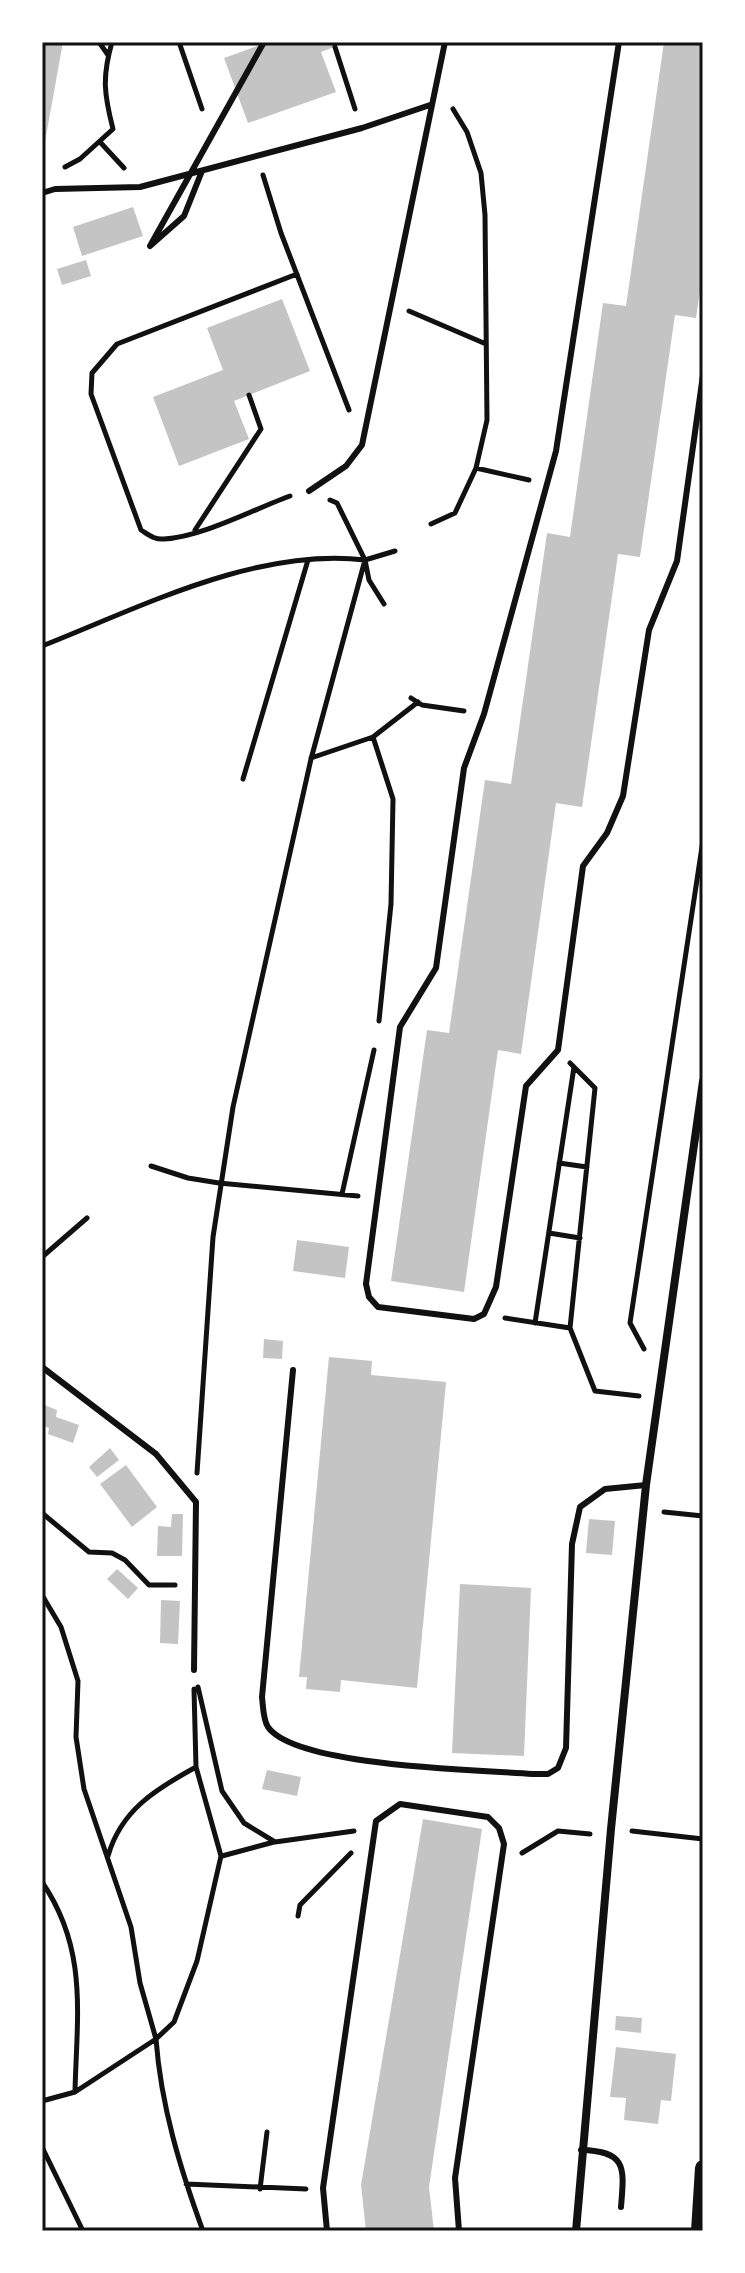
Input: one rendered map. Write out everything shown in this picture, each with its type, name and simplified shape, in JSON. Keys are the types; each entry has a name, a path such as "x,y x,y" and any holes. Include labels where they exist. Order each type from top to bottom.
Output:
{"main road":[{"path":"699,2231 703,2168"}],"street":[{"path":"576,2231 611,1829 646,1485 703,1081"}],"lane":[{"path":"202,171 184,216 150,246 264,42"},
{"path":"309,491 346,466 362,445 445,42"},
{"path":"619,42 549,484 484,714 464,768 436,968 400,1027 366,1284 369,1297 378,1307 474,1319 484,1314 496,1287 526,1086 558,1050 583,866 607,833 623,796 649,630 677,561 703,375"},
{"path":"42,52 42,75"},
{"path":"42,193 55,189 140,187 362,128 430,105"},
{"path":"42,1367 156,1454 196,1502 194,1670"},
{"path":"293,1370 262,1697 266,1725 282,1740 370,1763 532,1774 548,1774 558,1768 566,1748 572,1544 580,1507 605,1489 646,1485"},
{"path":"327,2231 323,2188 376,1821 400,1804 488,1817 499,1828 504,1844 455,2178 459,2231"},
{"path":"581,2150 595,2151 620,2162 624,2168 621,2207"}],"path":[{"path":"99,42 108,55"},
{"path":"55,189 62,169 80,159 113,129 104,93 104,69 112,42"},
{"path":"179,42 207,123"},
{"path":"335,47 356,108 347,116"},
{"path":"431,524 455,513 476,468 487,420 485,215 481,173 467,132 437,78"},
{"path":"257,154 297,274 362,445"},
{"path":"297,274 117,344 92,373 91,394 141,530 154,539 166,539 309,491 337,503 365,560 369,580 384,604"},
{"path":"390,303 486,344"},
{"path":"194,531 261,429 249,395"},
{"path":"476,468 549,484"},
{"path":"42,646 215,578 308,560 365,560 395,551"},
{"path":"243,779 308,560"},
{"path":"196,1502 219,1183 311,759 365,560"},
{"path":"411,698 418,702 484,714"},
{"path":"311,759 373,737 418,702"},
{"path":"373,737 393,799 391,904 378,1030"},
{"path":"659,1378 630,1323 703,840"},
{"path":"342,1194 375,1045"},
{"path":"558,1050 595,1088 570,1328 595,1391 657,1398"},
{"path":"535,1323 574,1066"},
{"path":"559,1163 587,1167"},
{"path":"151,1166 188,1178 219,1183 375,1199"},
{"path":"42,1257 87,1218"},
{"path":"549,1233 580,1238"},
{"path":"484,1314 570,1328"},
{"path":"42,1513 89,1552 112,1553 125,1560 149,1585 194,1585"},
{"path":"689,1514 703,1516"},
{"path":"42,1595 61,1627 78,1681 76,1737 84,1789 131,1927 140,1983 156,2039 159,2088 186,2184 203,2231"},
{"path":"42,2101 75,2092 156,2039 174,2022 197,1961 221,1856 196,1767 194,1670"},
{"path":"194,1670 222,1791 244,1823 275,1842"},
{"path":"107,1857 121,1822 147,1797 196,1767"},
{"path":"221,1856 275,1842 350,1833 376,1821"},
{"path":"298,1916 300,1905 342,1863 376,1821"},
{"path":"611,1829 703,1839"},
{"path":"500,1866 558,1831 583,1833"},
{"path":"42,1882 58,1906 78,1969 75,2092"},
{"path":"260,2189 267,2132"},
{"path":"42,2147 83,2231"},
{"path":"186,2184 260,2189 323,2188"}],"building":[{"path":"42,42 63,42 44,147 42,147"},
{"path":"269,42 347,42 321,52 336,92 248,123 224,58"},
{"path":"664,42 703,42 703,270 696,318 675,315 640,557 618,554 582,807 556,803 521,1054 498,1050 464,1292 391,1281 427,1030 449,1033 485,780 511,784 547,533 570,537 603,303 626,306"},
{"path":"133,207 143,236 82,256 73,227"},
{"path":"86,260 91,276 62,285 57,269"},
{"path":"282,299 310,371 234,401 249,439 179,466 153,397 223,370 207,328"},
{"path":"297,1240 349,1247 345,1278 293,1271"},
{"path":"264,1339 283,1341 282,1359 263,1358"},
{"path":"329,1357 372,1361 371,1375 446,1382 417,1688 341,1680 340,1692 306,1689 307,1677 299,1677"},
{"path":"42,1404 57,1410 56,1417 79,1425 73,1443 48,1434 49,1428 42,1425"},
{"path":"110,1448 119,1460 97,1477 89,1467"},
{"path":"126,1465 157,1507 132,1527 100,1484"},
{"path":"172,1514 183,1514 182,1556 157,1556 158,1526 171,1527"},
{"path":"589,1519 615,1521 612,1555 586,1553"},
{"path":"117,1569 138,1588 128,1599 107,1579"},
{"path":"460,1584 531,1588 524,1756 452,1753"},
{"path":"161,1600 180,1601 178,1644 160,1643"},
{"path":"267,1770 301,1777 297,1796 262,1789"},
{"path":"423,1819 482,1829 429,2187 434,2231 366,2231 361,2185"},
{"path":"616,2016 642,2018 641,2033 615,2030"},
{"path":"616,2047 676,2054 671,2101 661,2100 658,2124 624,2120 626,2098 610,2097"}]}
